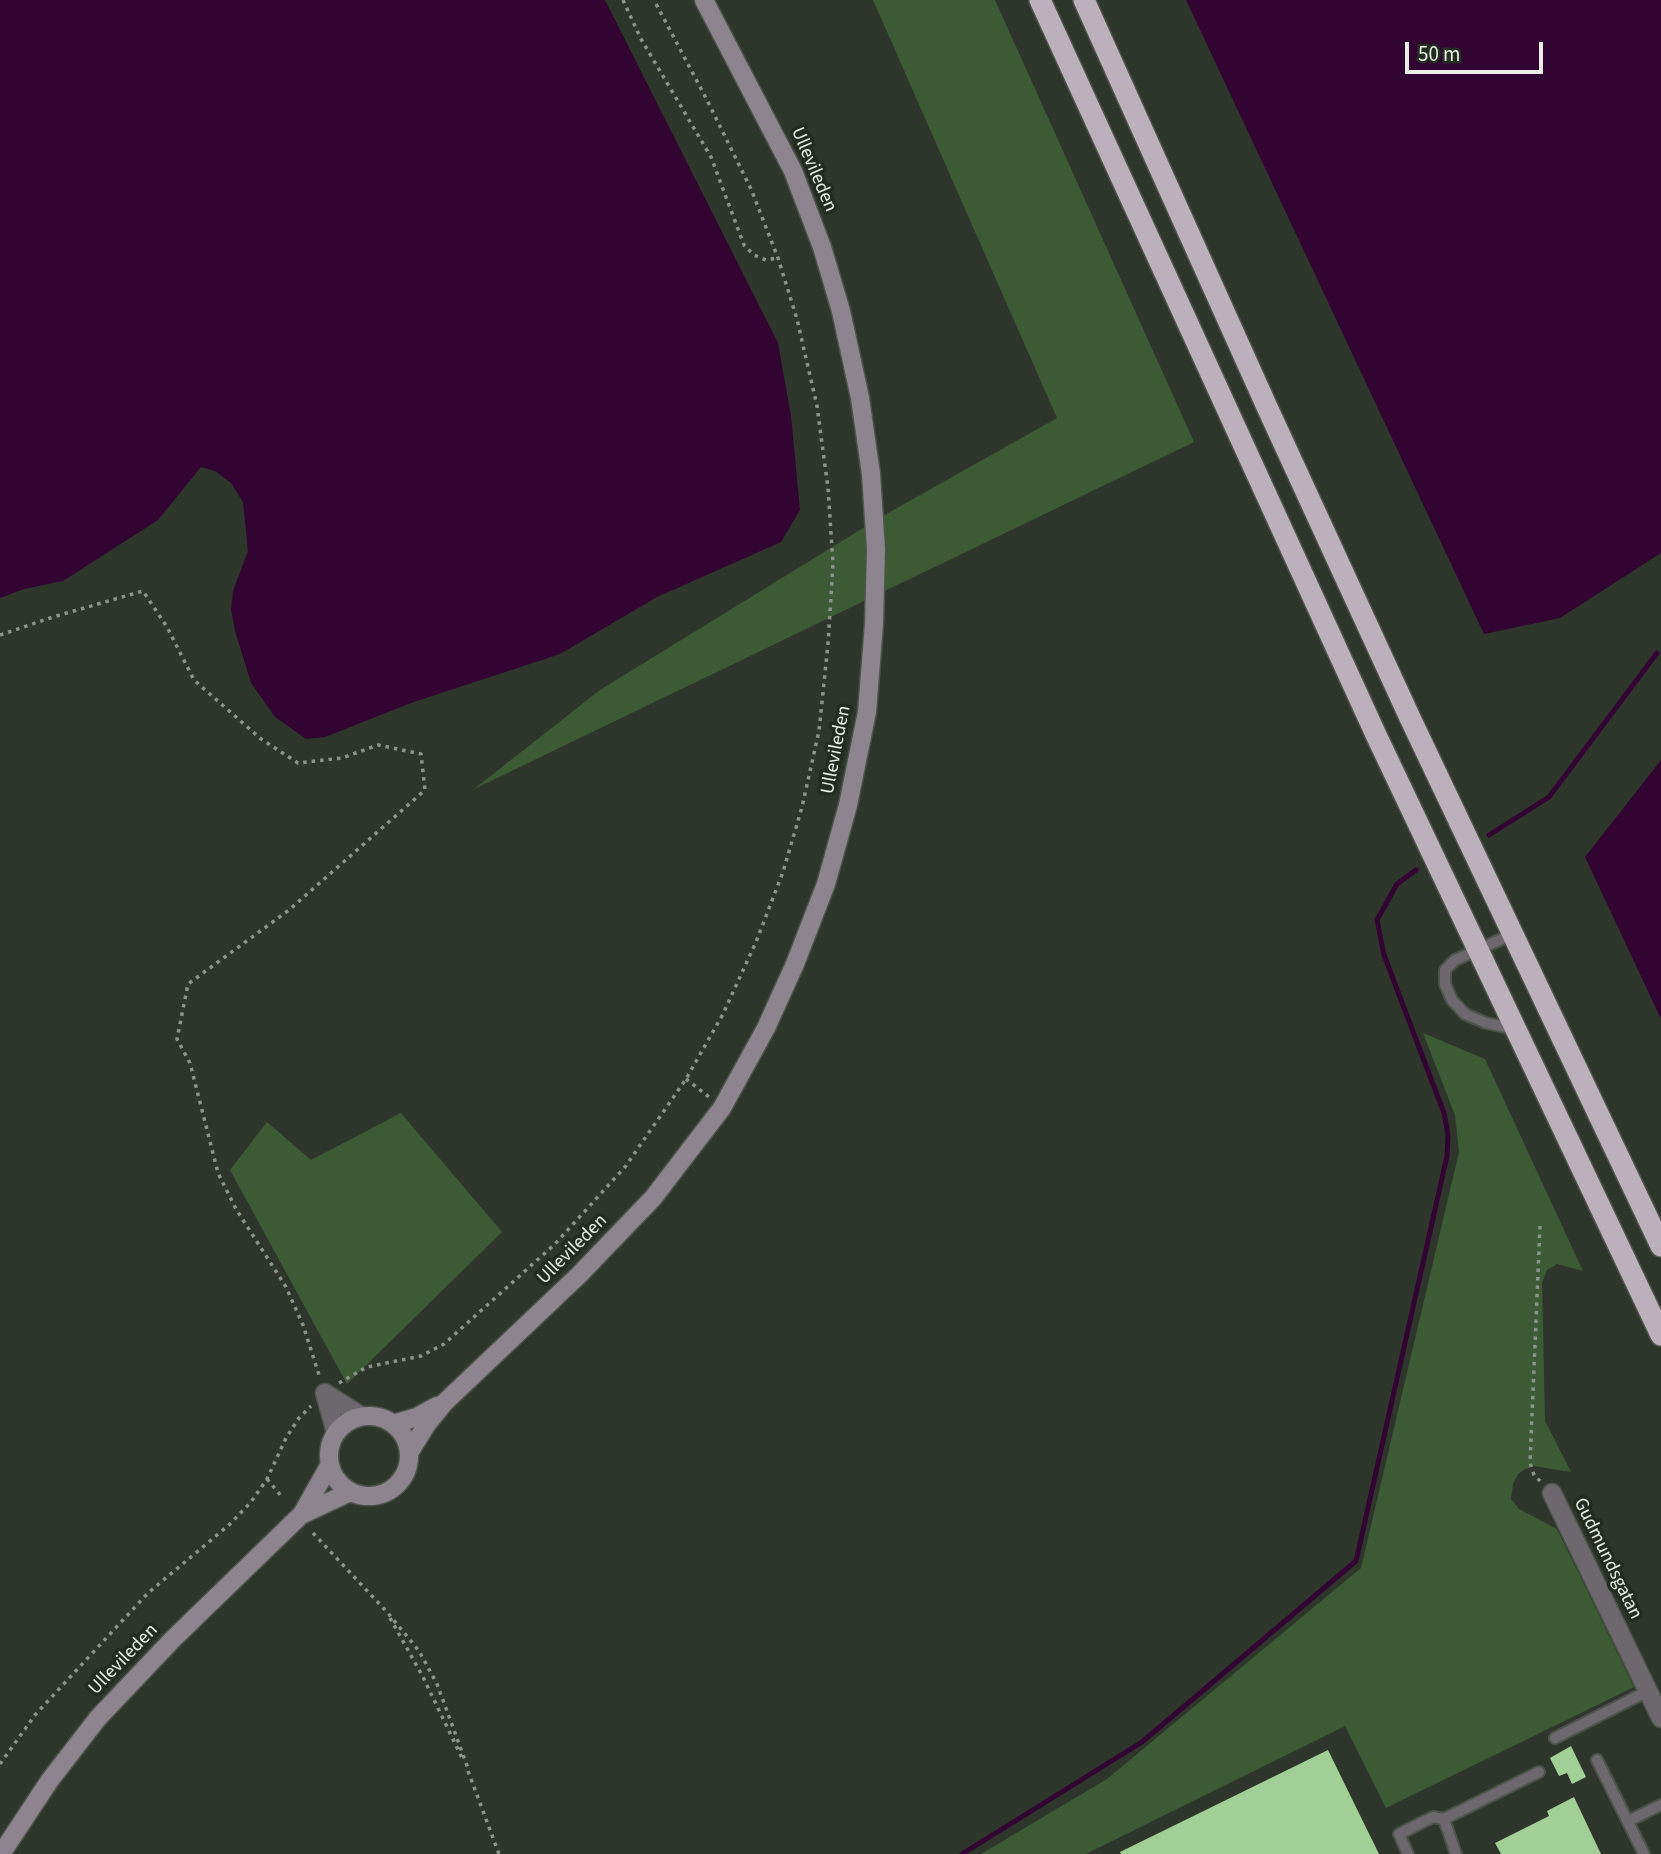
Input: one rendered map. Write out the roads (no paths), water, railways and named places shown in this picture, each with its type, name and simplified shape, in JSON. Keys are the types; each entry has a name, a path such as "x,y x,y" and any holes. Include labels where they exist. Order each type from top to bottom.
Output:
{"highway":[{"path":"1041,0 1377,737 1661,1335"},
{"path":"1084,0 1272,419 1661,1246"}],"main road":[{"name":"Ullevileden","path":"409,1453 444,1403 579,1275 653,1198 722,1108 765,1028 795,964 826,884 848,804 867,712 874,624 876,548 871,474 860,398 841,311 822,247 793,171 704,0"},
{"name":"Ullevileden","path":"393,1424 417,1418 444,1403"},
{"path":"361,1416 378,1417 393,1424 404,1437 409,1453 405,1474 391,1490 371,1497 350,1492 341,1485 329,1466 328,1454 336,1433 351,1420 361,1416"},
{"name":"Ullevileden","path":"1,1854 50,1780 98,1718 173,1639 301,1515 329,1466"},
{"name":"Ullevileden","path":"301,1515 350,1492"}],"street":[{"path":"336,1433 330,1389 361,1416"},
{"name":"Gudmundsgatan","path":"1552,1493 1661,1718"}],"lane":[{"path":"1513,934 1455,960 1445,970 1445,984 1452,1000 1465,1014 1486,1023 1515,1030"},
{"path":"1555,1738 1648,1691"},
{"path":"1597,1760 1644,1854"},
{"path":"1408,1854 1399,1834 1433,1817 1444,1819 1539,1772"},
{"path":"1628,1822 1661,1805"},
{"path":"1444,1819 1456,1854"}],"waterway":[{"path":"1489,835 1549,797 1657,653"},
{"path":"962,1854 1142,1742 1356,1561 1447,1156 1448,1135 1444,1113 1384,955 1377,920 1397,884 1416,870"}]}
